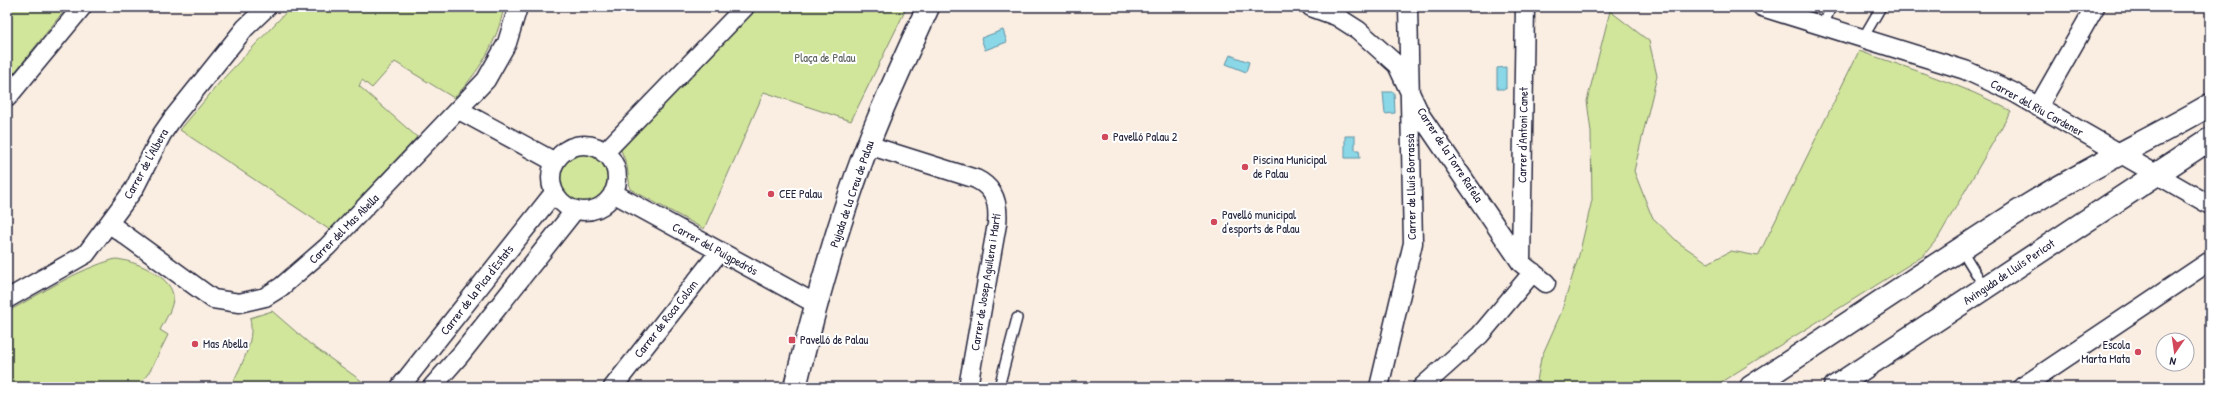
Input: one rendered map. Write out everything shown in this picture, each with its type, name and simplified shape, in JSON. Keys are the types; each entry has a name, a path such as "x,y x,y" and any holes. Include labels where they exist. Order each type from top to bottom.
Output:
{"street":[{"path":"7,98 82,7"},
{"name":"Carrer de l'Albera","path":"7,299 86,254 110,224 134,189 162,134 173,118 246,28 267,7"},
{"name":"Carrer del Mas Abella","path":"110,224 208,297 233,303 258,300 281,287 327,247 486,80 498,62 511,32 518,7"},
{"path":"604,153 745,7"},
{"name":"Pujada de la Creu de Palau","path":"795,387 816,304 850,194 881,110 928,7"},
{"name":"Carrer de Lluís Borrassà","path":"1379,387 1413,243 1408,7"},
{"name":"Carrer d'Antoni Canet","path":"1525,7 1533,272"},
{"name":"Carrer del Riu Cardener","path":"1762,7 1965,70 2014,92 2155,175 2210,205"},
{"path":"2038,107 2095,7"},
{"name":"Carrer de la Torre Rafela","path":"1316,8 1336,16 1378,46 1397,65 1410,89 1421,116 1533,272"},
{"path":"1751,387 2028,206 2098,164 2118,153 2147,141 2210,105"},
{"path":"459,110 555,162"},
{"name":"Avinguda de Lluís Pericot","path":"1835,387 2210,139"},
{"name":"Carrer de Josep Aguilera i Martí","path":"868,145 976,179 985,183 994,194 997,202 997,224 968,387"},
{"path":"578,146 592,146 604,153 614,164 617,179 613,193 600,207 588,211 575,210 564,204 553,194 551,178 555,162 565,152 578,146"},
{"name":"Carrer del Puigpedrós","path":"613,193 816,304"},
{"name":"Carrer de la Pica d'Estats","path":"400,387 553,194"},
{"path":"432,387 461,354 575,210"},
{"name":"Carrer de Roca Colom","path":"613,387 720,251"},
{"path":"2022,387 2210,261"},
{"path":"1422,387 1480,335 1533,272"}],"lane":[{"path":"1823,26 1831,7"},
{"path":"1863,38 1880,7"},
{"path":"1961,249 1985,288"},
{"path":"998,387 1017,318"}],"green space":[{"path":"7,7 67,7 7,82"},
{"path":"291,7 504,7 497,33 486,56 471,78 454,98 395,62 372,88 362,80 359,86 417,137 330,230 180,130 220,82"},
{"name":"Plaça de Palau","path":"755,7 907,7 851,121 764,92 704,229 630,189 627,166 621,150 702,59"},
{"path":"1610,11 1649,41 1657,76 1634,171 1652,217 1679,243 1708,263 1731,251 1758,256 1859,51 1956,85 2011,111 1938,238 1923,256 1713,387 1536,387 1541,358 1561,313 1579,255 1592,200 1591,132 1587,101"},
{"path":"579,153 589,153 602,160 609,173 609,183 602,196 589,203 579,203 570,199 563,192 559,183 559,173 563,164 570,157"},
{"path":"115,259 131,262 150,270 165,281 173,295 171,309 160,330 168,335 150,371 138,387 7,387 7,312 87,269"},
{"path":"272,311 310,344 370,387 231,387 249,345 251,337 250,318"}],"water":[{"path":"1003,30 1007,42 985,50 981,38"},
{"path":"1230,55 1249,62 1246,72 1226,64"},
{"path":"1506,67 1506,89 1497,89 1497,68"},
{"path":"1383,92 1394,92 1395,113 1385,114"},
{"path":"1345,136 1355,136 1355,150 1359,150 1360,158 1345,158"}],"place":[{"name":"Pavelló Palau 2","path":"1105,137"},
{"name":"Piscina Municipal de Palau","path":"1245,167"},
{"name":"CEE Palau","path":"771,194"},
{"name":"Pavelló municipal d'esports de Palau","path":"1214,222"},
{"name":"Pavelló de Palau","path":"792,340"},
{"name":"Mas Abella","path":"195,344"},
{"name":"Escola Marta Mata","path":"2138,352"}]}
